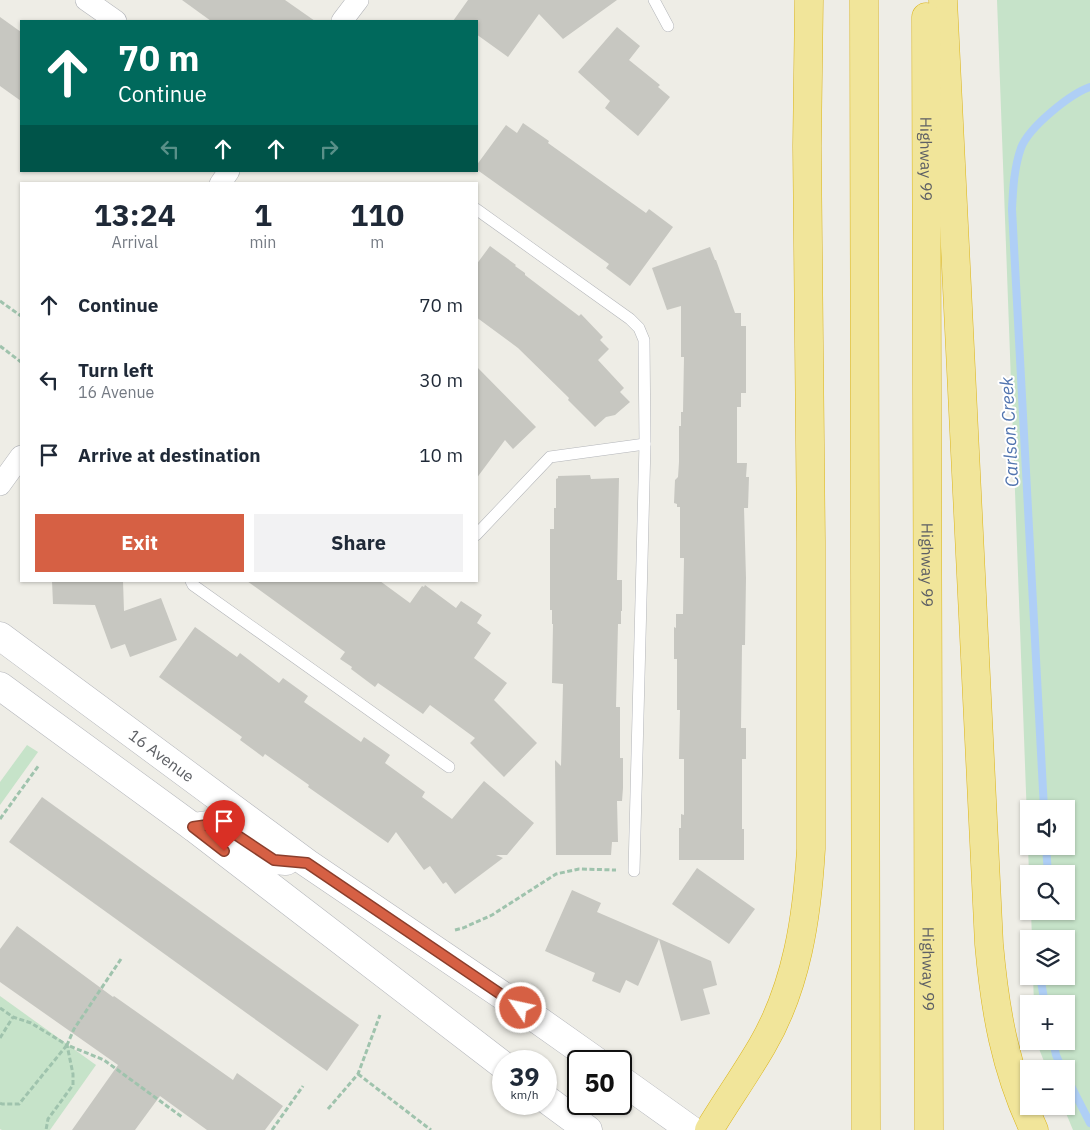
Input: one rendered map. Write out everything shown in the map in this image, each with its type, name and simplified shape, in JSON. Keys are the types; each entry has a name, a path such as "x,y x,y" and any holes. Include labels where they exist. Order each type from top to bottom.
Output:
{"highway":[{"path":"709,1130 762,1046 777,1017 796,961 804,925 809,888 811,849 811,541 807,146 809,0"},
{"path":"864,0 866,1130"},
{"name":"Highway 99","path":"926,0 929,1130"},
{"path":"943,0 989,944 994,993 1002,1039 1014,1081 1034,1130"}],"main road":[{"name":"16 Avenue","path":"0,636 307,863 580,1050"},
{"path":"0,686 193,827 492,1057"},
{"path":"193,827 214,824 229,830 274,860 307,863"},
{"path":"632,1088 691,1130"},
{"path":"557,1107 588,1130"}],"street":[{"path":"86,0 115,20"},
{"path":"343,20 358,0"},
{"path":"222,182 229,172"},
{"path":"0,485 20,457"}],"lane":[{"path":"654,0 668,26"},
{"path":"478,210 630,319 639,328 644,340 646,444 634,871"},
{"path":"478,533 550,457 646,444"},
{"path":"192,582 449,767"}],"path":[{"path":"0,301 20,315"},
{"path":"0,346 20,361"},
{"path":"0,819 39,765"},
{"path":"455,930 492,915 556,874 579,869 634,871"},
{"path":"0,1103 19,1104 67,1045 74,1029 121,959"},
{"path":"0,1008 14,1017 31,1023 67,1045 104,1060 182,1117"},
{"path":"328,1109 358,1074 380,1015"},
{"path":"0,1038 14,1017"},
{"path":"46,1130 48,1119 72,1085 73,1074 67,1045"},
{"path":"358,1074 431,1130"},
{"path":"272,1130 303,1086"}],"green space":[{"path":"997,0 1090,0 1090,1130 1073,1130 1067,1115 1075,1115 1075,1060 1043,1060 1040,1050 1075,1050 1075,995 1034,995 1033,985 1075,985 1075,930 1032,930 1031,920 1075,920 1075,865 1029,865 1028,855 1075,855 1075,800 1026,800"},
{"path":"27,745 38,752 0,805 0,782"},
{"path":"0,996 96,1065 50,1130 0,1129"}],"building":[{"path":"182,0 285,0 314,20 210,20"},
{"path":"468,0 617,0 563,39 539,14 508,57 478,35 478,20 454,20"},
{"path":"0,17 20,31 20,100 0,86"},
{"path":"617,27 640,46 629,60 660,85 658,87 670,97 638,136 605,108 610,101 578,72"},
{"path":"523,123 646,213 649,209 673,227 630,286 606,268 609,264 478,170 478,163 506,125 517,133"},
{"path":"490,246 579,316 581,314 603,337 600,340 609,349 598,360 624,388 620,392 630,402 615,415 606,417 595,427 568,400 569,398 518,348 478,318 478,262"},
{"path":"710,247 735,313 741,313 741,326 746,326 746,393 741,393 741,407 737,407 737,463 747,463 746,477 749,477 748,508 744,508 746,578 745,645 742,645 741,728 746,728 746,759 742,759 744,860 679,860 679,828 681,828 681,814 684,815 684,759 679,759 680,710 677,710 677,659 674,659 674,627 676,628 676,614 683,614 684,558 680,558 680,507 677,507 677,504 674,503 675,480 678,477 679,462 679,426 681,426 681,412 683,412 684,357 681,357 681,306 667,310 652,268"},
{"path":"478,368 536,427 513,449 505,440 478,476"},
{"path":"590,475 591,479 619,478 617,580 622,580 622,611 621,624 618,624 616,707 620,707 620,758 623,758 622,801 617,801 618,842 612,842 611,855 556,855 555,760 561,766 563,684 552,683 553,624 552,610 550,610 550,529 554,529 556,479 558,476"},
{"path":"52,582 123,582 124,611 161,598 177,640 130,657 125,644 111,649 95,605 53,604"},
{"path":"248,582 381,582 410,603 422,586 424,587 425,585 456,608 461,601 482,615 477,623 491,633 474,658 507,683 494,700 537,743 504,777 470,743 475,738 430,705 423,714 378,683 375,687 340,659 345,652"},
{"path":"195,627 237,657 240,653 279,683 283,678 308,696 304,702 361,742 364,737 390,755 385,763 425,792 422,797 452,819 484,781 534,823 507,855 496,855 503,858 455,894 446,882 443,884 430,866 424,870 396,832 388,843 308,787 309,785 265,754 263,757 240,740 242,737 159,677"},
{"path":"42,797 359,1025 327,1071 9,842"},
{"path":"697,868 755,909 729,944 672,904"},
{"path":"572,890 601,903 597,912 711,961 717,985 703,989 710,1014 681,1021 659,939 638,986 626,980 620,993 592,981 595,973 545,951"},
{"path":"17,926 113,997 233,1080 237,1073 283,1106 265,1130 207,1130 160,1096 135,1130 72,1130 118,1065 0,982 0,949"}],"waterway":[{"name":"Carlson Creek","path":"1044,800 1012,209 1014,178 1021,148 1032,131 1061,104 1090,87"},
{"name":"Carlson Creek","path":"1047,855 1047,865"},
{"path":"1042,985 1043,995"},
{"path":"1055,1050 1058,1060"},
{"path":"1075,1094 1090,1123"}],"route":[{"path":"224,851 193,827 214,824 229,830 274,860 307,863 521,1008"}]}
